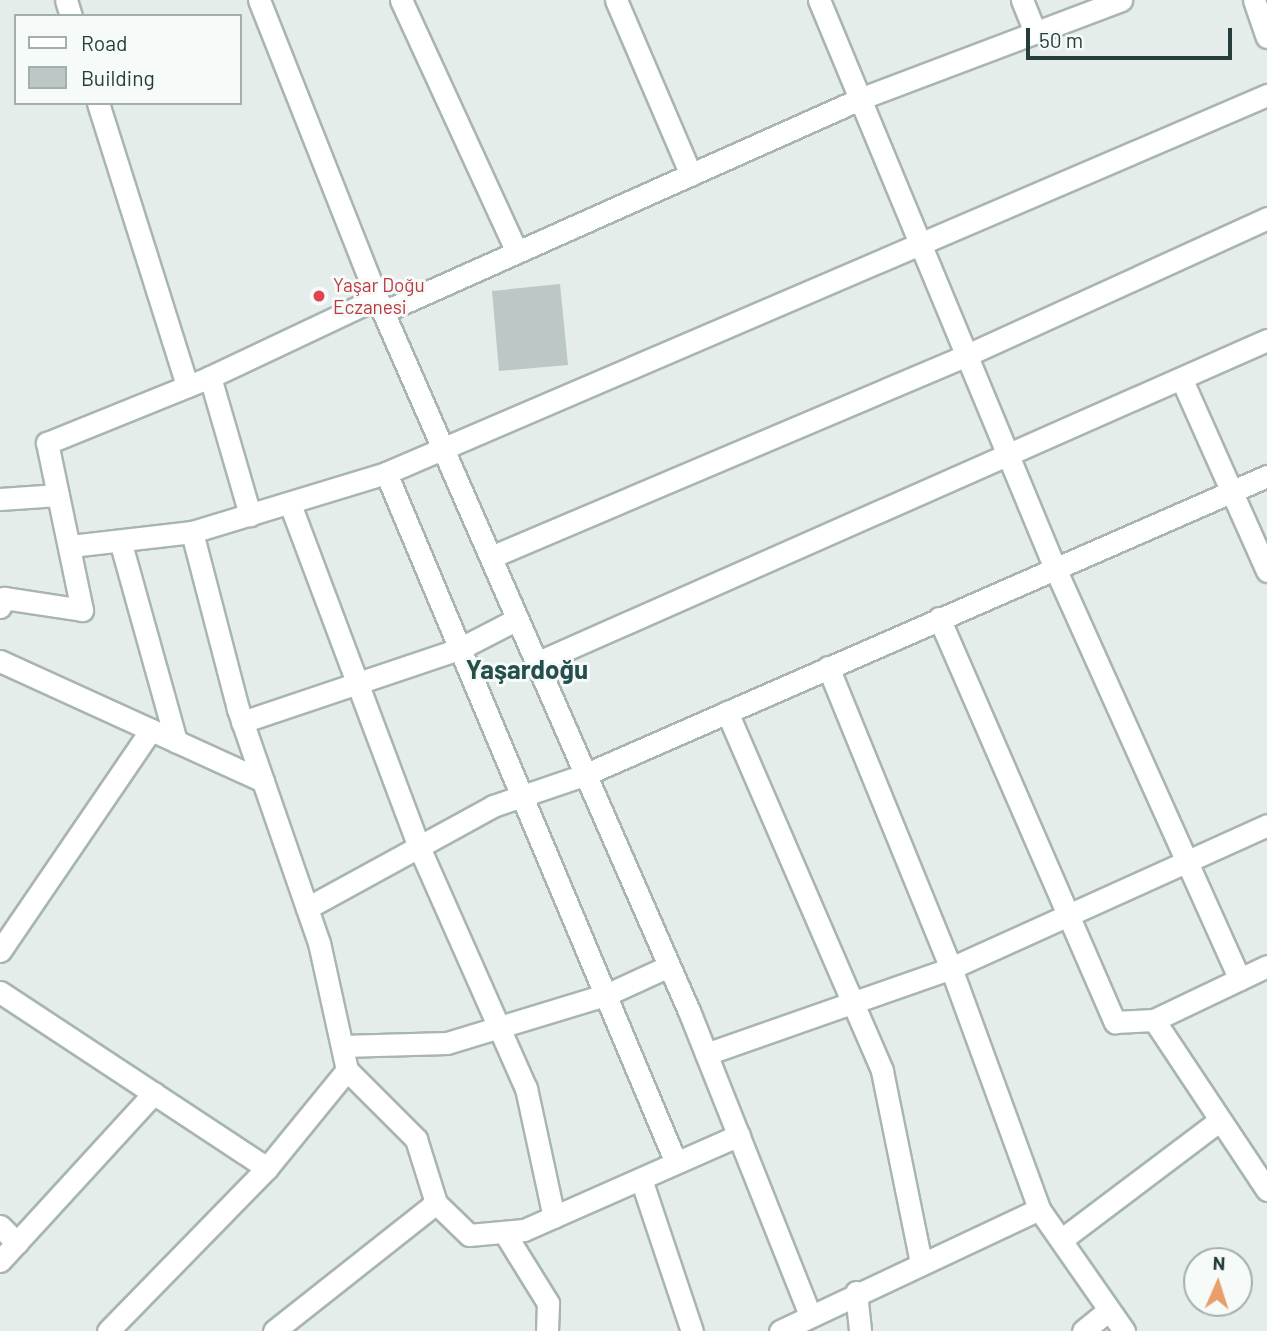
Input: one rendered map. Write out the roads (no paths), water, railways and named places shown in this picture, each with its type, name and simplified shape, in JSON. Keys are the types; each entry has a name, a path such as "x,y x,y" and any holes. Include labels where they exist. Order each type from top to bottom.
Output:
{"street":[{"path":"259,0 380,305 669,966 810,1315"},
{"path":"401,0 517,252"},
{"path":"616,0 691,175"},
{"path":"819,0 862,98 1054,566 1240,979"},
{"path":"1022,0 1035,33"},
{"path":"0,607 4,598 82,610 71,547 47,443 380,305 517,252 862,98 1121,0"},
{"path":"1254,0 1267,37"},
{"path":"71,547 121,544 192,532 290,504 386,472 1267,95"},
{"path":"99,105 187,386"},
{"path":"491,557 967,355 1267,218"},
{"path":"536,663 1009,457 1267,340"},
{"path":"210,377 250,516"},
{"path":"1182,380 1267,571"},
{"path":"386,472 519,795 608,994 676,1163"},
{"path":"307,908 519,795 584,775 1054,566 1267,476"},
{"path":"0,499 58,495"},
{"path":"290,504 355,684 419,846 502,1026 526,1088 554,1217"},
{"path":"192,532 243,722 307,908 347,1070 416,1139 436,1203 469,1235 524,1230 739,1135"},
{"path":"121,544 176,741"},
{"path":"243,722 459,649 517,618"},
{"path":"939,618 1115,1023 1154,1020 1267,966"},
{"path":"0,661 263,780"},
{"path":"828,667 951,968 1039,1209 1124,1331"},
{"path":"727,712 883,1071 920,1262"},
{"path":"0,950 151,730"},
{"path":"706,1054 951,968 1067,913 1267,825"},
{"path":"342,1046 447,1043 608,994 669,966"},
{"path":"0,992 267,1168"},
{"path":"1154,1020 1267,1191"},
{"path":"108,1331 267,1168 347,1070"},
{"path":"0,1261 154,1093"},
{"path":"1061,1240 1220,1120"},
{"path":"641,1178 692,1331"},
{"path":"274,1331 436,1203"},
{"path":"780,1331 856,1292 1039,1209"},
{"path":"0,1226 17,1243"},
{"path":"504,1232 548,1303 547,1331"},
{"path":"856,1292 860,1331"},
{"path":"1083,1331 1109,1310"}],"place":[{"name":"Yaşar Doğu Eczanesi","path":"319,296"}],"district":[{"name":"Yaşardoğu","path":"527,669"}]}
